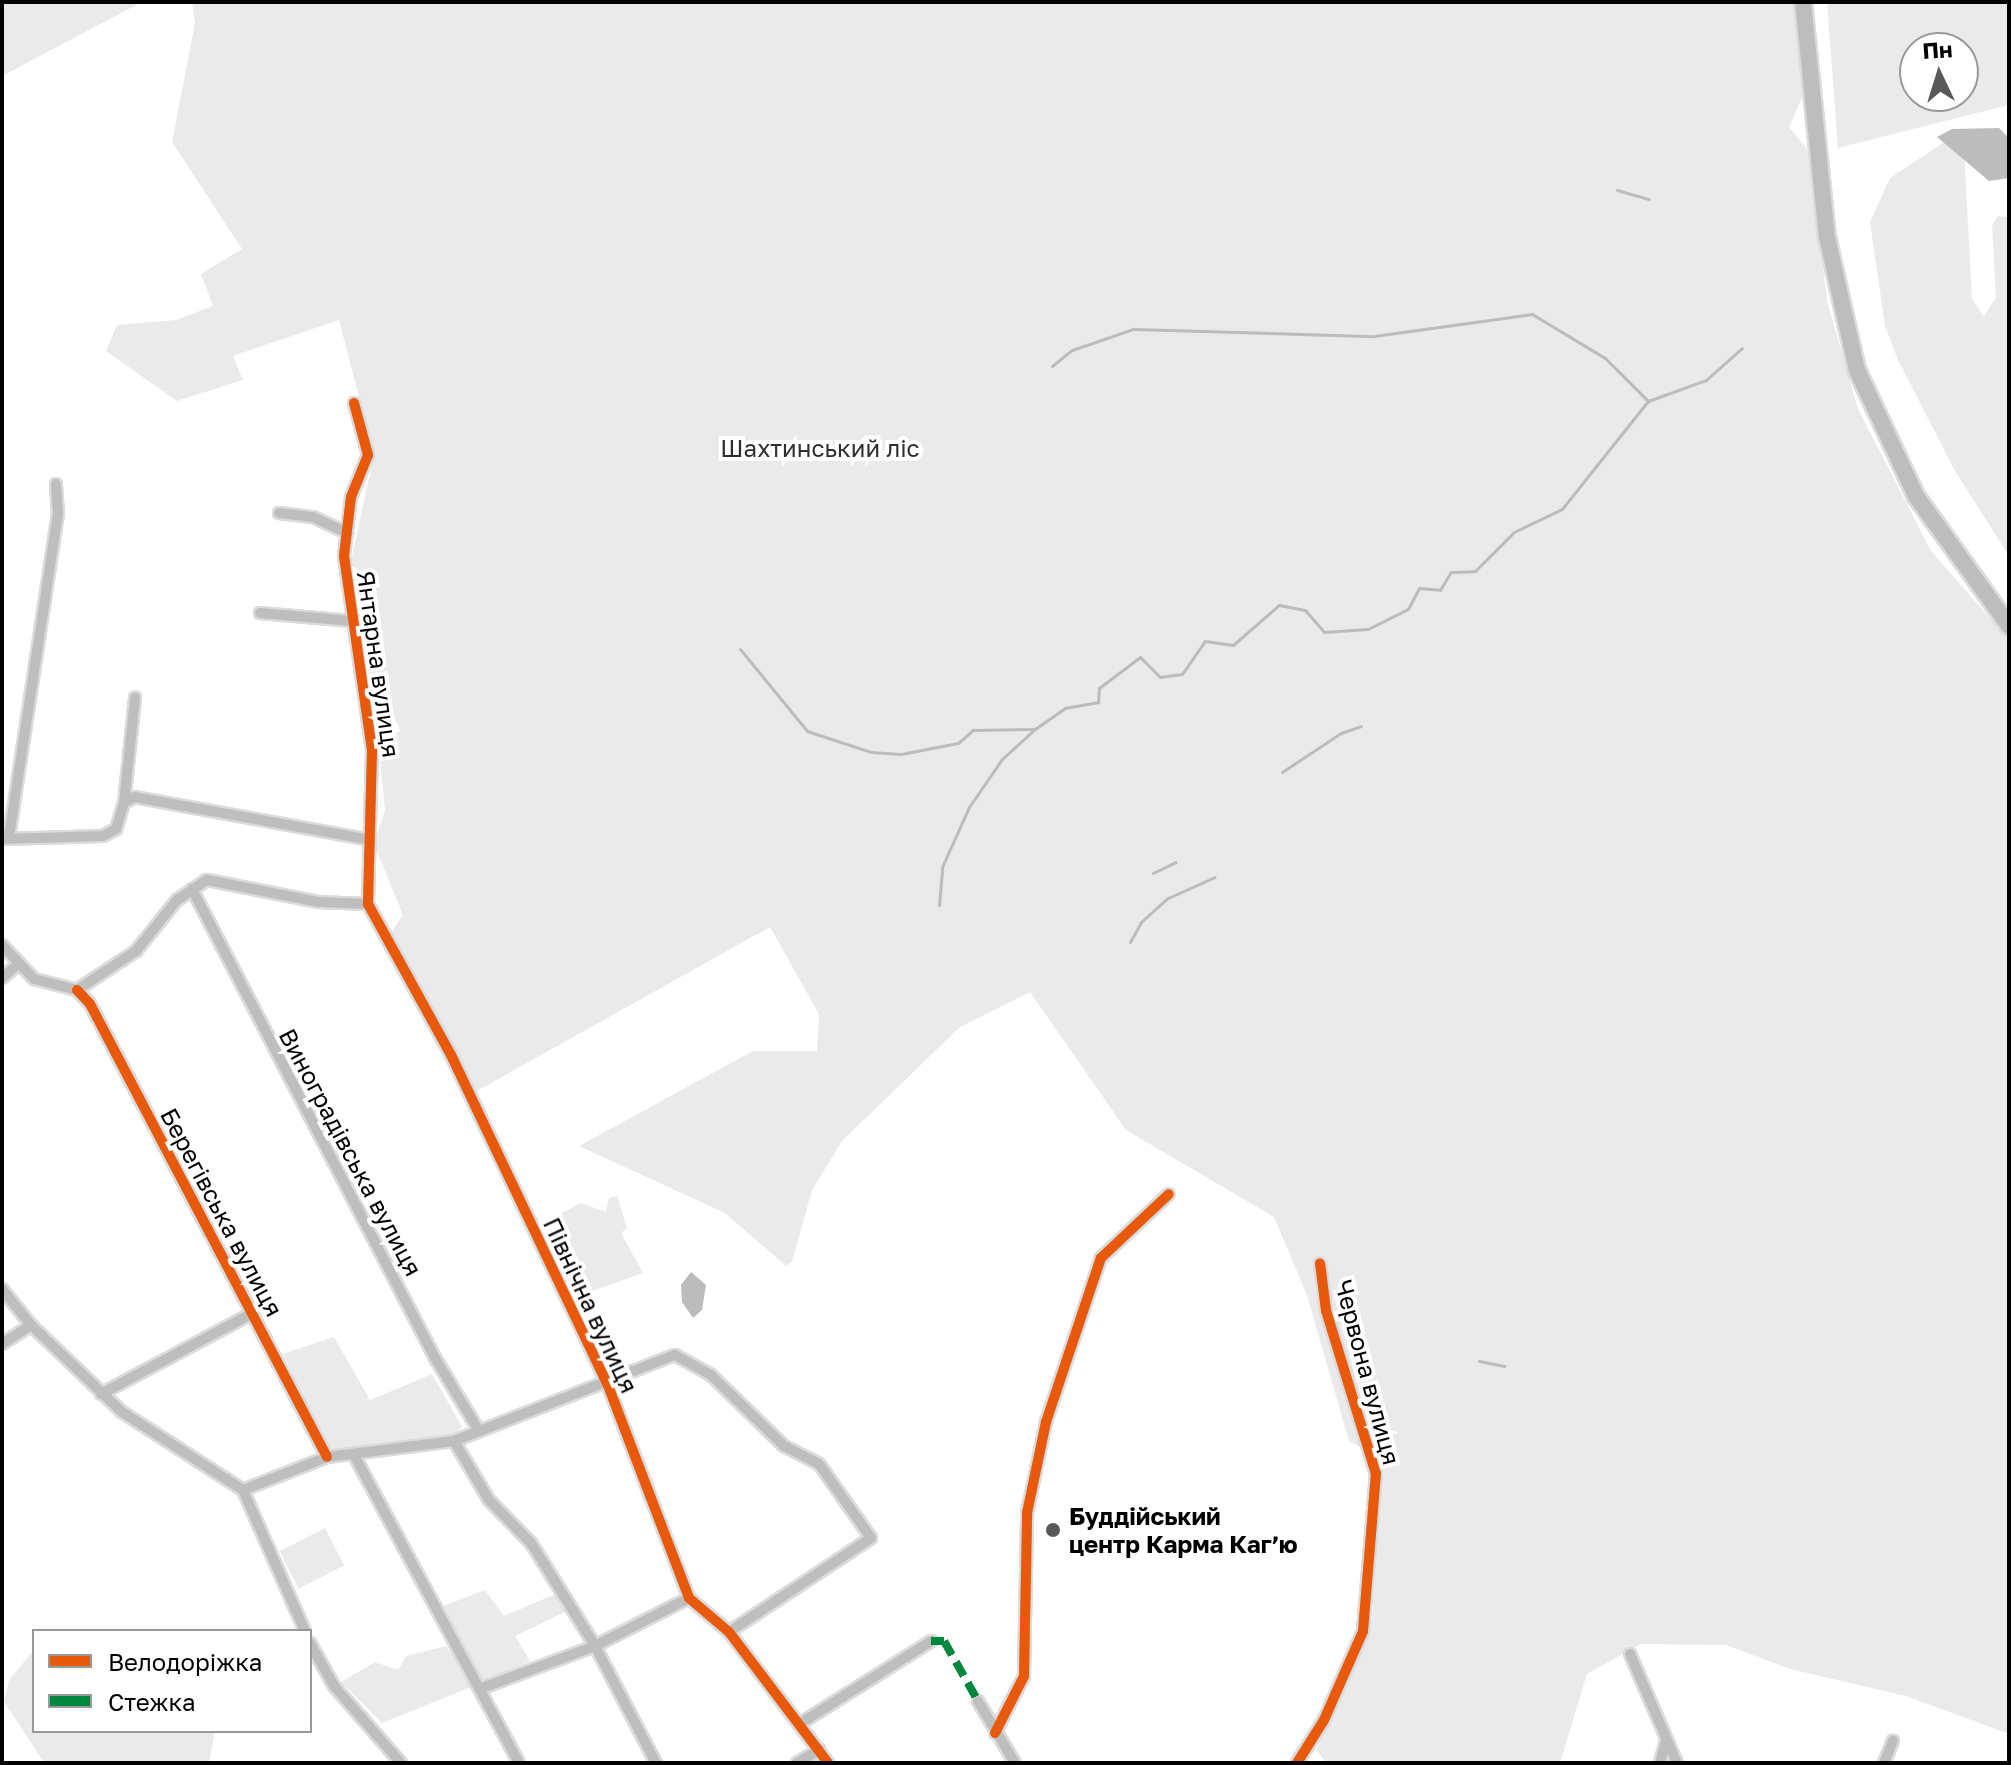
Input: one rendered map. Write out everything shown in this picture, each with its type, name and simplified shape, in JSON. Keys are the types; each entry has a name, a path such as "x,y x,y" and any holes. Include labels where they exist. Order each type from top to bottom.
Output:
{"highway":[{"path":"1803,2 1827,237 1857,370 1916,496 2009,626"}],"street":[{"name":"Янтарна вулиця","path":"354,403 368,455 351,497 344,556 372,750 374,790 366,839"},
{"path":"56,484 58,514 6,838 103,836 116,829 124,803 135,698"},
{"path":"279,513 313,517 347,533"},
{"path":"260,613 352,621"},
{"path":"124,803 134,797 366,839"},
{"name":"Північна вулиця","path":"366,839 368,904 451,1055 607,1383 689,1598 729,1632 801,1723 828,1763"},
{"path":"2,945 34,979 77,990 136,951 192,889 216,880 318,902 368,904"},
{"name":"Виноградівська вулиця","path":"192,889 435,1358 479,1431"},
{"path":"2,978 18,964"},
{"name":"Берегівська вулиця","path":"77,990 90,1004 327,1457"},
{"path":"995,1733 1024,1676 1027,1513 1046,1422 1101,1258 1169,1194"},
{"name":"Червона вулиця","path":"1297,1763 1324,1720 1363,1631 1374,1513 1375,1463 1326,1310 1320,1263"},
{"path":"2,1289 31,1325 101,1394 243,1490 304,1629"},
{"path":"101,1394 253,1313"},
{"path":"2,1344 31,1325"},
{"path":"243,1490 327,1457 355,1457 454,1441 607,1383 656,1359 675,1355 695,1364 784,1446 819,1464 871,1538 729,1632"},
{"path":"454,1441 489,1500 531,1543 595,1646 656,1763"},
{"path":"355,1457 482,1688 519,1763"},
{"path":"482,1688 595,1646 689,1598"},
{"path":"801,1723 931,1641"},
{"path":"312,1647 334,1686 401,1763"},
{"path":"1630,1654 1677,1763"},
{"path":"978,1701 1015,1763"},
{"path":"1660,1763 1666,1740"},
{"path":"1884,1763 1893,1741"},
{"path":"797,1763 819,1750"}],"green space":[{"path":"2,2 142,2 2,76"},
{"name":"Шахтинський ліс","path":"192,2 1794,2 1805,91 1789,127 1809,152 1827,301 1858,409 1931,551 2009,640 2009,1734 1906,1696 1790,1669 1726,1645 1641,1644 1587,1674 1560,1763 1327,1763 1316,1750 1372,1619 1380,1456 1349,1441 1307,1295 1274,1217 1126,1130 1030,992 960,1027 842,1141 812,1190 792,1262 786,1266 725,1213 579,1146 753,1051 817,1051 819,1014 770,927 475,1092 390,934 403,915 374,844 385,810 379,748 400,731 388,701 371,704 349,570 374,455 339,320 233,356 243,380 177,401 106,351 117,325 176,320 213,306 201,274 242,249 172,142 195,23"},
{"path":"1827,2 2009,2 2009,105 1838,148"},
{"path":"1963,130 1972,299 1984,317 1996,297 1992,225 1998,216 2009,217 2009,556 1954,469 1898,360 1885,326 1870,222 1890,178"},
{"path":"617,1196 627,1228 621,1233 643,1273 578,1296 571,1284 567,1230 558,1215 581,1203 606,1212 609,1198"},
{"path":"334,1337 370,1400 432,1374 462,1427 454,1435 329,1451 283,1354"},
{"path":"325,1528 344,1565 299,1589 280,1551"},
{"path":"485,1590 504,1616 558,1593 567,1611 515,1636 530,1661 483,1682 443,1606"},
{"path":"446,1646 476,1685 382,1723 341,1682 375,1662 398,1670 406,1656"},
{"path":"32,1652 32,1733 215,1733 209,1763 44,1763 4,1701 9,1680"}],"shaded area":[{"path":"1999,128 2009,138 2009,178 1989,181 1937,137 1952,129"},
{"path":"691,1272 706,1285 702,1310 693,1318 682,1302 681,1285"}],"waterway":[{"path":"1617,190 1649,199"},
{"path":"1052,366 1072,350 1133,329 1374,336 1532,314 1605,358 1648,401"},
{"path":"740,649 807,731 871,752 901,754 958,743 973,730 1035,729 1065,708 1098,702 1099,688 1140,657 1160,677 1182,674 1205,641 1233,645 1279,605 1305,610 1324,632 1368,629 1408,609 1419,588 1440,590 1451,572 1475,571 1514,532 1562,509 1648,401 1706,380 1742,348"},
{"path":"1282,772 1341,733 1361,726"},
{"path":"939,905 942,867 969,807 1002,759 1035,729"},
{"path":"1153,873 1176,862"},
{"path":"1130,942 1141,922 1168,898 1215,877"},
{"path":"1479,1361 1505,1366"}],"marked path":[{"path":"931,1641 944,1641 978,1701"}],"cycle path":[{"path":"354,403 368,455 351,497 344,556 372,750 368,904 451,1055 607,1383 689,1598 729,1632 828,1763"},
{"path":"77,990 90,1004 327,1457"},
{"path":"995,1733 1024,1676 1027,1513 1046,1422 1101,1258 1169,1194"},
{"path":"1297,1763 1324,1720 1363,1631 1376,1474 1326,1310 1320,1263"}],"place":[{"name":"Буддійський центр Карма Кагʼю","path":"1053,1530"}]}
